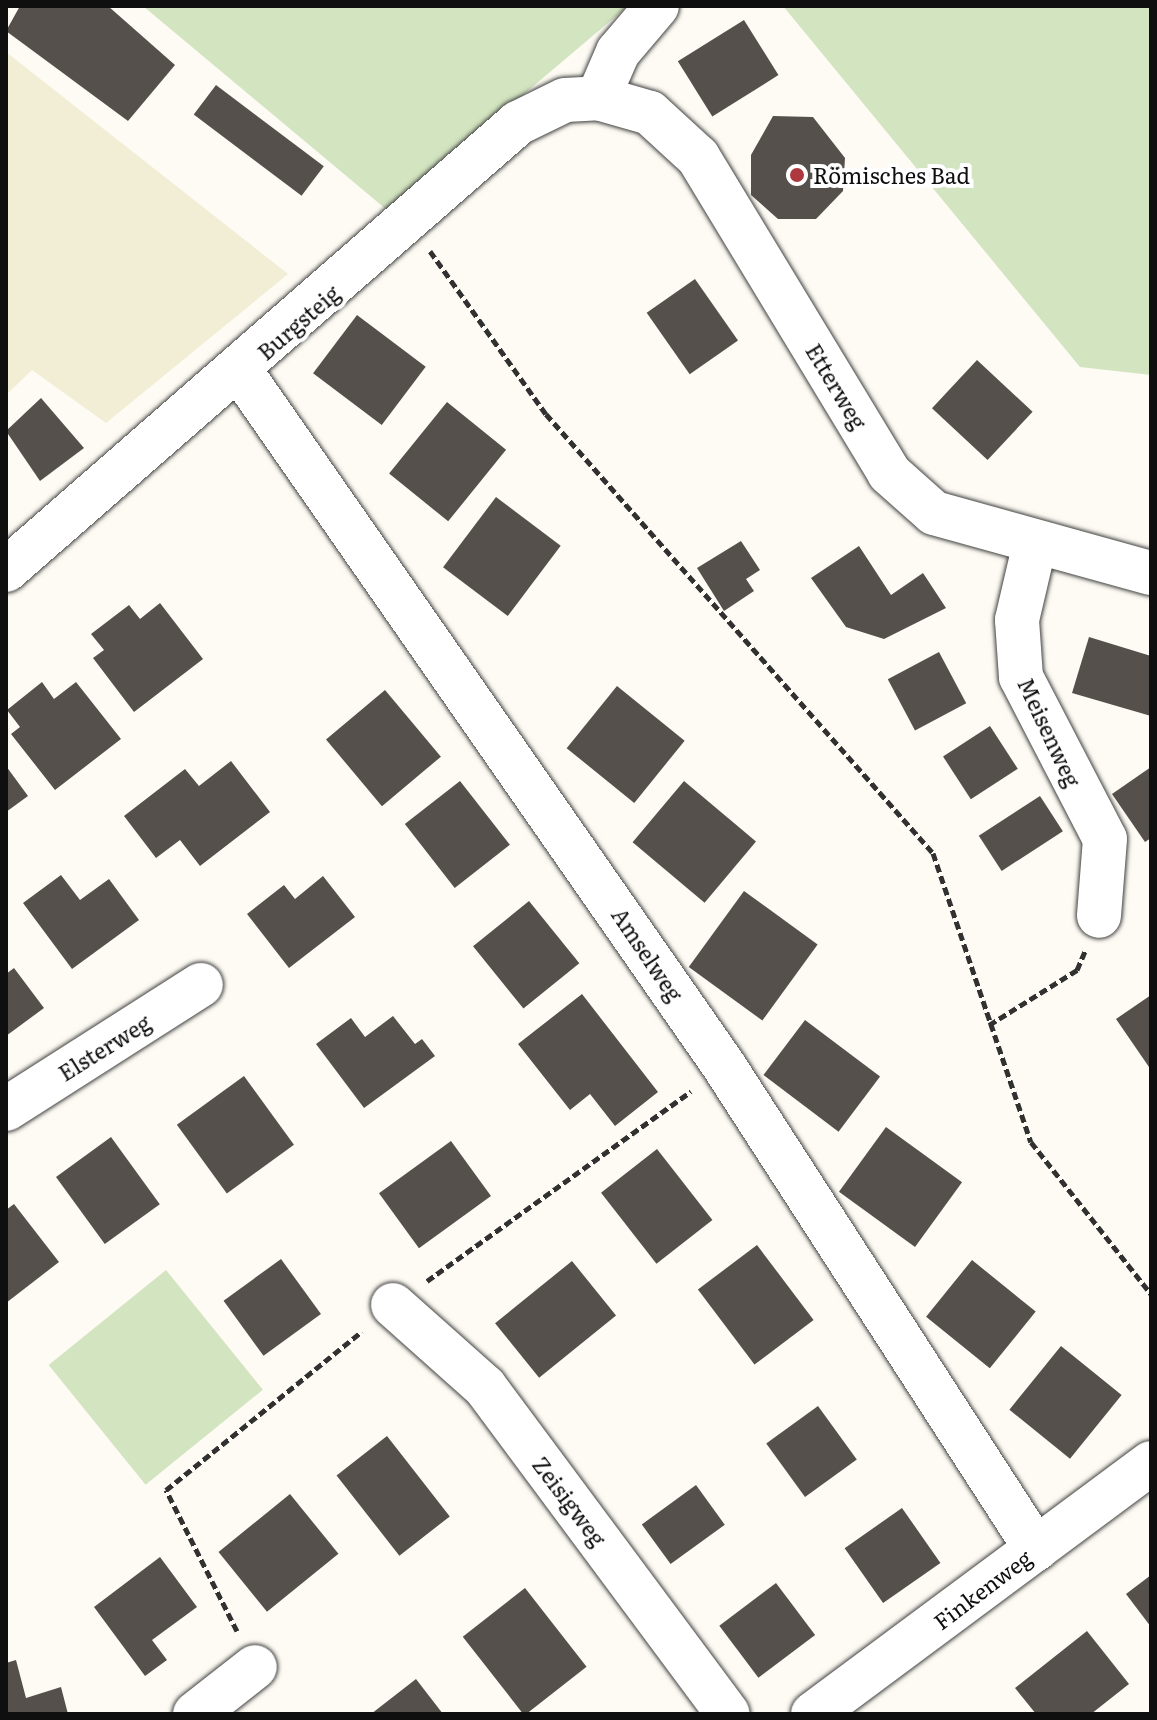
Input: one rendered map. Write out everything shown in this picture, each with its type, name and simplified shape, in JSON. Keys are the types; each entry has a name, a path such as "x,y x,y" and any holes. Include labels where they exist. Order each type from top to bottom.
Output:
{"street":[{"path":"598,98 618,52 657,6"},
{"name":"Burgsteig","path":"6,570 241,372 410,224 518,123 565,100 598,98"},
{"name":"Etterweg","path":"598,98 650,113 698,157 889,473 934,513 1151,573"},
{"name":"Amselweg","path":"241,372 724,1066 1036,1549"},
{"name":"Meisenweg","path":"1035,543 1017,620 1021,677 1105,839 1099,916"},
{"name":"Elsterweg","path":"6,1109 201,985"},
{"name":"Zeisigweg","path":"393,1305 485,1387 728,1714"},
{"name":"Finkenweg","path":"813,1714 1151,1463"},
{"path":"195,1714 255,1667"}],"path":[{"path":"410,224 546,414 933,853 1031,1142 1151,1294"},
{"path":"989,1025 1077,970 1099,916"}],"shaded area":[{"path":"6,52 288,274 106,423 32,370 6,395"}],"green space":[{"path":"143,6 628,6 387,210"},
{"path":"783,6 1151,6 1151,375 1080,367"},
{"path":"166,1270 263,1390 146,1485 49,1365"}],"building":[{"path":"20,6 108,6 175,65 128,121 6,31"},
{"path":"744,20 778,75 712,116 678,61"},
{"path":"216,85 324,166 302,196 194,115"},
{"name":"Römisches Bad","path":"773,116 813,117 845,158 843,191 816,219 778,219 751,195 751,155"},
{"path":"695,279 738,340 690,374 647,313"},
{"path":"357,315 426,367 382,425 313,373"},
{"path":"977,360 1033,412 988,460 932,408"},
{"path":"41,398 84,448 40,481 6,431"},
{"path":"447,402 506,450 448,521 389,473"},
{"path":"496,497 561,546 508,616 443,567"},
{"path":"741,541 760,570 746,579 754,591 724,611 697,568"},
{"path":"859,546 891,595 923,573 946,608 884,639 846,627 811,578"},
{"path":"160,603 203,659 134,712 93,658 104,650 91,634 129,605 140,619"},
{"path":"1089,637 1151,656 1151,716 1072,693"},
{"path":"939,652 966,703 915,730 888,679"},
{"path":"42,682 54,699 76,682 121,739 55,790 11,734 20,727 7,710"},
{"path":"617,686 685,741 634,803 567,748"},
{"path":"385,690 441,757 382,806 326,739"},
{"path":"990,726 1018,769 971,799 943,756"},
{"path":"231,761 270,812 200,866 180,840 156,858 124,816 185,769 199,786"},
{"path":"6,766 28,796 6,812"},
{"path":"1151,767 1151,838 1145,842 1112,794"},
{"path":"460,781 510,845 455,888 405,824"},
{"path":"684,781 756,841 705,903 633,842"},
{"path":"1040,796 1063,831 1002,871 979,836"},
{"path":"61,875 80,900 109,879 139,920 72,969 23,903"},
{"path":"323,876 355,917 289,968 247,914 284,885 295,899"},
{"path":"744,891 818,944 762,1021 689,967"},
{"path":"529,901 579,963 523,1008 473,946"},
{"path":"14,968 44,1008 6,1036 6,974"},
{"path":"582,994 658,1092 615,1126 590,1094 570,1110 518,1044"},
{"path":"1151,995 1151,1065 1149,1067 1116,1019"},
{"path":"393,1016 415,1044 422,1039 435,1056 364,1108 316,1044 351,1018 365,1037"},
{"path":"805,1020 880,1077 839,1132 763,1075"},
{"path":"244,1076 294,1145 227,1194 177,1125"},
{"path":"886,1127 962,1182 915,1247 839,1192"},
{"path":"111,1137 160,1204 105,1244 56,1177"},
{"path":"451,1141 491,1196 419,1248 379,1193"},
{"path":"657,1149 712,1220 656,1264 601,1193"},
{"path":"14,1204 59,1262 6,1303 6,1210"},
{"path":"757,1245 814,1320 754,1365 698,1290"},
{"path":"281,1259 321,1314 264,1356 224,1301"},
{"path":"972,1260 1036,1312 990,1368 926,1317"},
{"path":"572,1261 616,1315 539,1378 495,1323"},
{"path":"1061,1346 1122,1395 1070,1459 1009,1410"},
{"path":"818,1406 857,1459 805,1497 766,1444"},
{"path":"387,1436 450,1516 399,1556 337,1475"},
{"path":"696,1485 725,1525 671,1564 642,1524"},
{"path":"290,1494 338,1554 267,1612 219,1552"},
{"path":"902,1508 940,1563 883,1603 845,1548"},
{"path":"160,1557 197,1607 152,1640 167,1660 145,1676 94,1607"},
{"path":"1151,1575 1151,1627 1126,1594"},
{"path":"776,1583 815,1635 758,1678 719,1626"},
{"path":"525,1588 587,1667 523,1714 463,1637"},
{"path":"1087,1631 1129,1684 1091,1714 1036,1714 1015,1688"},
{"path":"16,1660 26,1698 61,1687 68,1714 6,1714 6,1663"},
{"path":"416,1679 443,1714 371,1714"}],"place":[{"name":"Römisches Bad","path":"797,175"}]}
